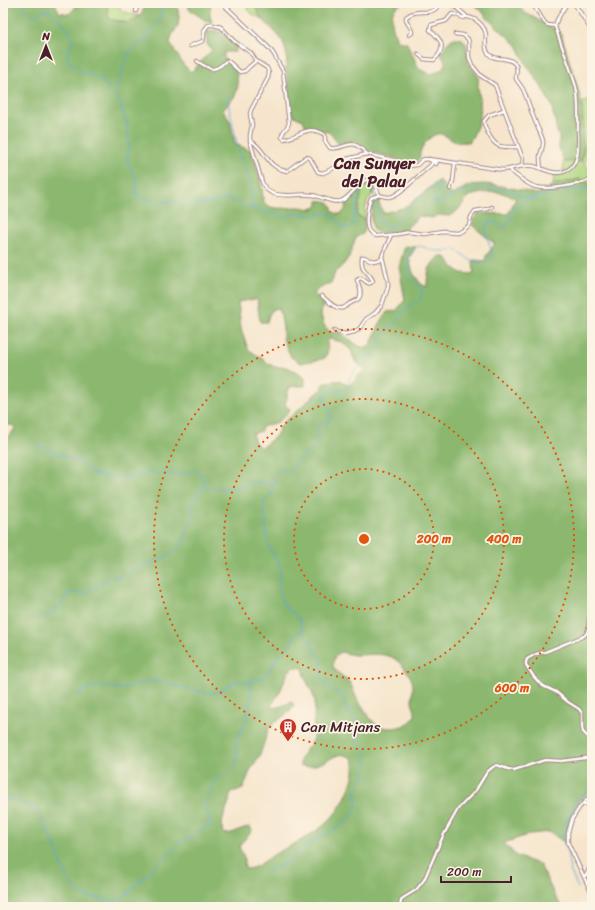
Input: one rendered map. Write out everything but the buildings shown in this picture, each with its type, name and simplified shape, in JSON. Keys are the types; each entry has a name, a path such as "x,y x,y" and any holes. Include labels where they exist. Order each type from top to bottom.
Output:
{"street":[{"path":"136,11 138,3"},
{"path":"222,3 269,48 283,71 289,123 283,132 282,137 284,139 303,131 319,131 325,135 325,141 330,148 335,149 346,144 356,144 367,154"},
{"path":"409,35 412,31 406,22 406,17 419,11 434,11 441,3"},
{"path":"448,3 457,8 466,17"},
{"path":"532,3 545,23 555,26"},
{"path":"492,207 475,212 471,217 469,225 461,231 456,232 426,234 409,232 375,236 369,232 367,227 371,198 379,195 388,197 400,192 435,162 442,161 503,170 522,166 532,166 558,173 567,170 573,165 578,154 579,146 579,113 576,88 555,26 567,3"},
{"path":"574,3 592,31"},
{"path":"418,54 424,59 434,60 441,50 441,41 430,30 431,25 446,21 452,14 464,18 475,19 486,32 485,46 489,55 495,58 508,60 516,65 517,79 543,141 540,157 541,168"},
{"path":"190,46 203,41 204,31 208,25 216,25 221,27 234,41 251,53 256,61 267,68 268,75 250,114 252,125 250,141 264,187 271,193 281,195 311,195 338,202 348,197 363,181 369,180 373,181 379,195"},
{"path":"455,34 463,35 468,39 469,57 472,65 481,76 495,85 522,159 522,166"},
{"path":"198,61 206,67 213,69 219,68 226,61 228,61 240,72 245,71 256,61"},
{"path":"504,110 489,115 484,121 484,126 494,144 498,146 518,148"},
{"path":"250,141 257,146 272,164 287,171 306,157 312,159 318,172 323,173 338,166 346,159 367,154 393,160 409,166 417,165 424,159 429,159 435,162"},
{"path":"450,189 453,181 455,163"},
{"path":"510,169 527,183 535,187 542,188 567,186 592,179"},
{"path":"334,330 345,334 355,332 360,328 366,319 375,313 382,305 388,287 388,281 382,256 391,235"},
{"path":"322,296 331,304 339,308 343,308 357,300 360,295 360,291 357,280 361,278 369,284 373,281 372,277 363,269 362,257 373,261 382,259"},
{"path":"592,616 589,618 587,634 545,652 536,654 527,659 526,665 541,685 556,692 568,702 580,709 582,713 583,732 592,741"},
{"path":"400,907 403,898 416,890 424,880 443,836 458,808 476,790 490,768 497,765 514,770 545,760 561,761 592,758"},
{"path":"592,794 579,808 572,819 568,833 568,843 592,894"},
{"path":"583,804 592,807"},
{"path":"584,876 587,874 592,861"}],"green space":[{"path":"3,3 55,3 59,12 69,14 75,8 77,3 109,3 107,8 109,19 128,23 140,16 147,3 177,3 179,17 178,26 172,35 170,43 183,64 191,72 212,50 207,44 207,31 212,30 220,32 230,39 237,46 235,52 224,52 224,58 236,70 238,86 235,96 223,110 230,121 235,144 252,151 264,202 271,207 276,208 299,207 310,209 316,207 318,201 323,201 332,206 332,211 337,214 341,214 345,210 346,202 364,183 367,182 375,185 376,191 372,195 372,190 369,187 365,186 362,190 357,216 365,219 363,234 356,237 349,257 335,272 332,282 317,290 314,294 323,301 321,315 324,325 330,332 341,333 357,345 364,348 371,344 379,325 387,312 396,311 405,300 399,267 405,246 416,247 409,258 413,273 421,284 427,287 429,270 436,259 440,256 447,258 453,267 461,273 474,274 473,260 485,261 486,256 495,244 473,226 473,220 478,213 508,214 516,198 497,192 476,194 467,197 464,203 454,214 449,216 438,215 432,218 419,216 406,231 381,233 373,230 371,218 373,200 377,197 383,213 403,208 414,201 439,180 452,195 466,187 482,184 501,186 537,194 553,185 580,179 592,186 592,789 581,799 571,817 565,843 550,832 530,834 504,843 516,856 540,865 562,907 3,907 3,445 16,427 8,425 3,426","holes":["257,299 260,322 267,322 273,309 277,308 281,315 283,339 291,357 301,363 325,358 328,350 327,341 330,339 342,342 351,350 355,361 365,370 349,386 341,380 323,384 321,389 281,425 276,436 261,448 255,442 252,434 261,431 262,427 278,422 291,410 285,405 289,388 294,386 305,386 305,378 296,371 286,367 274,367 248,349 241,329 238,302","341,652 354,655 387,655 398,661 407,671 413,682 412,701 415,715 411,721 401,727 390,728 385,728 373,722 357,700 350,683 334,668 333,664 336,656","294,667 303,668 306,680 315,701 313,739 302,755 300,766 312,766 338,755 345,755 353,759 353,778 342,803 333,817 325,824 308,836 275,854 257,866 245,869 244,857 239,847 252,830 250,827 246,827 227,834 223,833 223,821 231,793 243,789 251,769 260,755 268,730 294,706 292,702 279,707 270,707 280,692 288,672"]},
{"path":"109,3 121,3 121,11 140,16 128,23 109,19 107,8"},
{"path":"188,3 212,3 210,8 210,17 212,22 209,23 189,9"},
{"path":"243,3 253,3 262,19 252,14"},
{"path":"253,3 405,3 397,6 393,13 392,17 395,35 398,41 407,43 419,69 430,74 441,70 445,65 442,55 449,42 455,38 464,40 467,47 469,64 478,78 481,109 480,119 471,140 469,142 458,142 442,134 434,135 423,147 418,160 415,163 412,163 369,151 355,142 338,144 328,132 306,127 303,120 291,113 286,69 287,56 283,42 262,19"},
{"path":"472,3 517,3 524,12 561,33 582,103 582,138 584,147 581,161 564,162 559,148 559,137 552,106 541,86 526,64 517,45"},
{"path":"592,99 592,156 584,162 592,173 592,186 580,179 553,185 554,175 563,173 564,162 582,161 584,147 582,138 582,103"},
{"path":"365,186 372,190 372,195 365,209 365,219 357,216 362,190"}],"waterway":[{"path":"23,3 26,11 32,16 46,10 58,18 70,32 73,40 68,53 69,62 82,72 102,80 120,103 127,123 129,145 127,161 137,179 136,194 157,202 175,201 198,205 228,198 248,208 253,208"},
{"path":"114,94 129,52 145,41 152,29 160,20 163,3"},
{"path":"226,94 239,152 251,182 251,203 254,208 283,217 298,213 308,216 325,213 331,214 343,227 349,228 353,224 360,190 366,185 373,189 382,225 388,226 396,224 421,196 432,188 440,185 440,189 433,202 440,202 459,193 482,188 505,189 526,198 536,197"},
{"path":"266,872 282,865 314,841 348,821 356,807 356,791 364,779 366,750 357,741 363,724 348,713 342,696 328,687 323,681 321,677 321,660 304,633 299,618 286,608 281,599 279,589 280,566 268,545 263,504 273,491 278,473 281,470 292,469 302,457 317,444 318,427 331,418 330,409 324,400 324,395 327,390 345,389 357,368 375,352 386,330 406,308 418,302 421,298 422,291 419,286 412,281 409,271 409,260 412,249 420,246 437,251 455,249 475,262 485,262 491,260 492,256 486,232 487,223 495,222 501,226 507,226 514,209 524,202 553,193 592,189"},
{"path":"37,444 57,454 78,461 94,474 114,478 134,476 147,472 179,475 196,471 201,474 207,487 228,489 254,482 273,483"},
{"path":"35,620 54,612 69,593 86,593 114,577 125,575 146,563 162,560 181,547 190,523 194,517 193,500 200,490 207,488"},
{"path":"77,695 85,689 92,687 111,687 122,689 150,681 158,681 204,693 213,693 234,682 247,682 253,679 264,678 282,652 291,645 293,638 302,629"},
{"path":"3,798 35,807 47,827 62,867 71,885 85,896 114,901 126,895 182,841 192,836 198,830 210,827 211,824 205,806 215,780 233,770 236,765 237,752 235,744 247,720 251,695 251,681"},
{"path":"578,888 570,870 567,851 562,836 575,801 588,791 592,785"}],"place":[{"name":"Can Mitjans","path":"288,742"}],"district":[{"name":"Can Sunyer del Palau","path":"374,172"}]}
